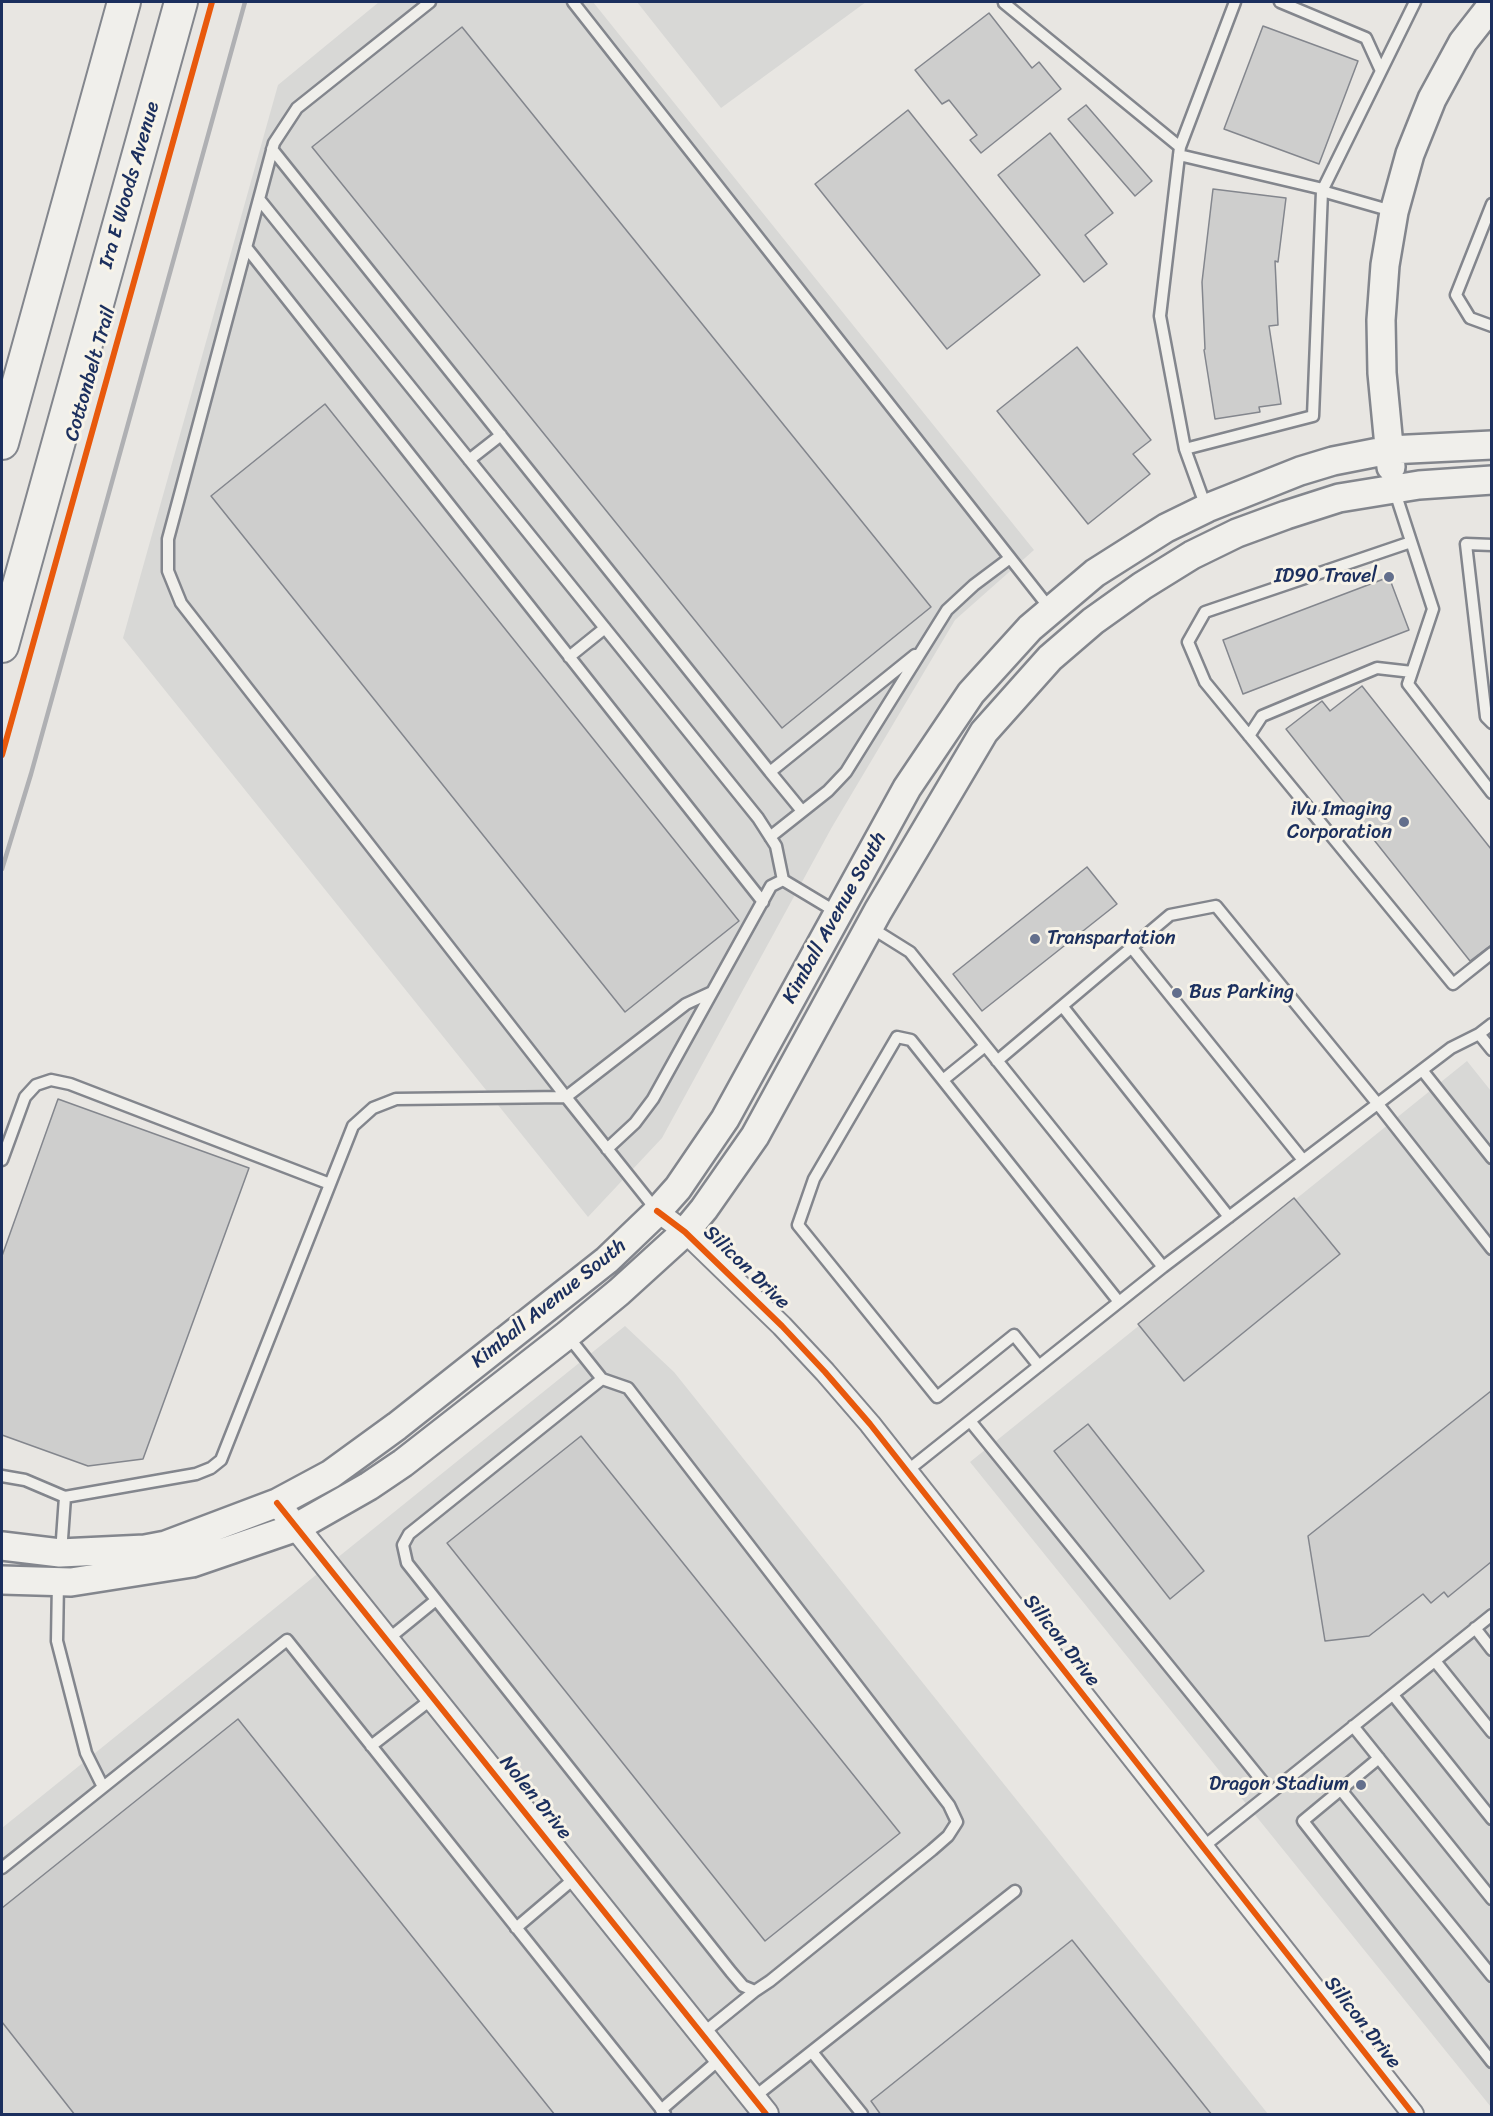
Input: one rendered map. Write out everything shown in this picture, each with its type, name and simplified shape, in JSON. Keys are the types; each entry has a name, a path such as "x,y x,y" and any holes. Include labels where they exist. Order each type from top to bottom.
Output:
{"main road":[{"path":"2,443 124,2"},
{"name":"Ira E Woods Avenue","path":"2,646 9,592 181,2"},
{"path":"1394,488 1382,373 1381,320 1385,265 1394,212 1410,154 1432,99 1463,42 1491,5"},
{"name":"Kimball Avenue South","path":"2,1546 60,1553 145,1549 166,1545 278,1503 331,1474 398,1426 607,1260 657,1211 699,1160 726,1119 901,799 971,693 1030,628 1095,573 1166,528 1207,508 1300,471 1333,461 1389,450 1491,446"},
{"name":"Kimball Avenue South","path":"2,1580 82,1580 192,1563 297,1527 369,1486 403,1463 567,1335 619,1292 685,1232 726,1179 754,1137 903,868 984,732 1050,658 1094,621 1142,586 1192,555 1238,533 1339,498 1394,488 1491,480"},
{"path":"1051,610 1074,638"},
{"path":"838,914 870,927"},
{"path":"58,1581 60,1553"}],"street":[{"name":"Silicon Drive","path":"657,1211 685,1232 825,1371 907,1471 1413,2115"},
{"name":"Nolen Drive","path":"278,1503 760,2107"}],"lane":[{"path":"430,2 297,108 274,142 168,540 168,571 181,603 657,1211"},
{"path":"573,2 1051,610"},
{"path":"1207,508 1185,450 1160,316 1180,151 1235,2"},
{"path":"1281,2 1366,38 1381,71"},
{"path":"1185,450 1313,416 1323,190 1416,2"},
{"path":"1004,3 1180,151 1394,212"},
{"path":"272,149 802,811"},
{"path":"259,199 758,818 776,846 783,880 838,914"},
{"path":"1491,204 1456,295 1470,318 1491,326"},
{"path":"246,247 763,902"},
{"path":"470,460 501,435"},
{"path":"1394,488 1433,609 1408,684 1491,793"},
{"path":"1411,542 1205,612 1188,642 1204,682 1453,984 1491,953"},
{"path":"1491,545 1466,544 1486,717 1491,723"},
{"path":"770,837 828,791 846,772 864,747 948,610 974,585 1010,558"},
{"path":"570,657 605,628"},
{"path":"770,772 922,650"},
{"path":"1249,736 1262,716 1377,668 1412,672"},
{"path":"608,1149 634,1123 653,1099 771,886 783,880"},
{"path":"997,1061 1170,915 1215,906 1377,1103 1491,1249"},
{"path":"870,927 910,952 1163,1268"},
{"path":"1132,948 1303,1160"},
{"path":"2,1476 25,1480 65,1497 196,1474 211,1468 221,1460 353,1126 373,1108 396,1099 566,1097 686,1004 712,992"},
{"path":"1063,1007 1229,1216"},
{"path":"907,1471 1229,1216 1451,1048 1479,1035 1491,1024"},
{"path":"1479,1035 1491,1050"},
{"path":"1039,1366 1014,1335 937,1397 798,1225 814,1179 897,1036 911,1040 1119,1302"},
{"path":"943,1080 985,1046"},
{"path":"1422,1070 1491,1158"},
{"path":"2,1160 25,1097 36,1085 51,1080 70,1084 330,1184"},
{"path":"567,1335 602,1379 627,1388 949,1805 957,1822 948,1836 933,1850 702,2034"},
{"path":"602,1379 409,1534 403,1545 407,1563 742,1986 755,1991"},
{"path":"970,1421 1271,1792"},
{"path":"60,1553 65,1497"},
{"path":"58,1581 57,1641 86,1753 103,1787"},
{"path":"387,1640 436,1600"},
{"path":"1203,1847 1491,1615"},
{"path":"1475,1628 1491,1650"},
{"path":"2,1868 287,1640 663,2112 721,2058"},
{"path":"1435,1661 1491,1732"},
{"path":"1393,1695 1491,1819"},
{"path":"371,1746 434,1698"},
{"path":"1353,1726 1491,1899"},
{"path":"1379,1758 1303,1821 1491,2062"},
{"path":"1341,1790 1491,1976"},
{"path":"516,1928 576,1877"},
{"path":"760,2107 812,2052 1015,1891"},
{"path":"812,2052 862,2115"}],"shaded area":[{"path":"379,2 593,2 1034,550 955,620 832,827 662,1138 588,1217 123,638 278,85"},
{"path":"637,2 866,2 721,108"},
{"name":"Dragon Stadium","path":"1467,1061 1491,1091 1491,2107 970,1462"},
{"path":"625,1326 674,1372 1268,2114 2,2114 2,1828"}],"building":[{"path":"989,13 1032,68 1039,62 1061,89 981,153 970,140 977,135 949,100 942,104 915,70"},
{"path":"1263,26 1358,61 1319,164 1224,129"},
{"path":"462,27 931,607 782,728 312,147"},
{"path":"1086,105 1152,181 1135,196 1068,119"},
{"path":"908,110 1040,275 947,349 815,184"},
{"path":"1050,133 1113,213 1085,235 1107,264 1084,282 998,175"},
{"path":"1213,189 1286,198 1278,262 1275,261 1278,325 1269,326 1281,404 1259,407 1260,412 1215,419 1204,350 1202,282"},
{"path":"1077,347 1151,440 1133,454 1150,474 1088,524 997,411"},
{"path":"325,404 739,921 625,1012 211,496"},
{"path":"1389,577 1409,630 1243,694 1223,640"},
{"path":"1362,686 1491,849 1491,945 1470,961 1286,729 1322,701 1330,711"},
{"name":"Transpartation","path":"1087,867 1117,904 982,1011 953,974"},
{"path":"58,1099 249,1168 143,1459 88,1466 2,1435 2,1256"},
{"path":"1294,1198 1340,1254 1184,1381 1138,1324"},
{"path":"1491,1391 1491,1562 1448,1597 1444,1592 1431,1603 1423,1594 1369,1636 1325,1641 1308,1536"},
{"path":"1088,1424 1204,1571 1170,1599 1054,1451"},
{"path":"581,1436 900,1833 765,1941 447,1543"},
{"path":"238,1719 555,2115 75,2115 2,2022 2,1908"},
{"path":"1072,1940 1212,2115 881,2115 871,2101"}],"railway":[{"path":"2,869 31,774 245,2"}],"cycle path":[{"name":"Cottonbelt Trail","path":"2,755 212,2"},
{"path":"657,1211 685,1232 782,1326 870,1424 1413,2114"},
{"path":"277,1503 766,2114"}],"place":[{"name":"ID90 Travel","path":"1389,577"},
{"name":"iVu Imaging Corporation","path":"1404,822"},
{"name":"Transpartation","path":"1035,939"},
{"name":"Bus Parking","path":"1177,993"},
{"name":"Dragon Stadium","path":"1361,1785"}]}
